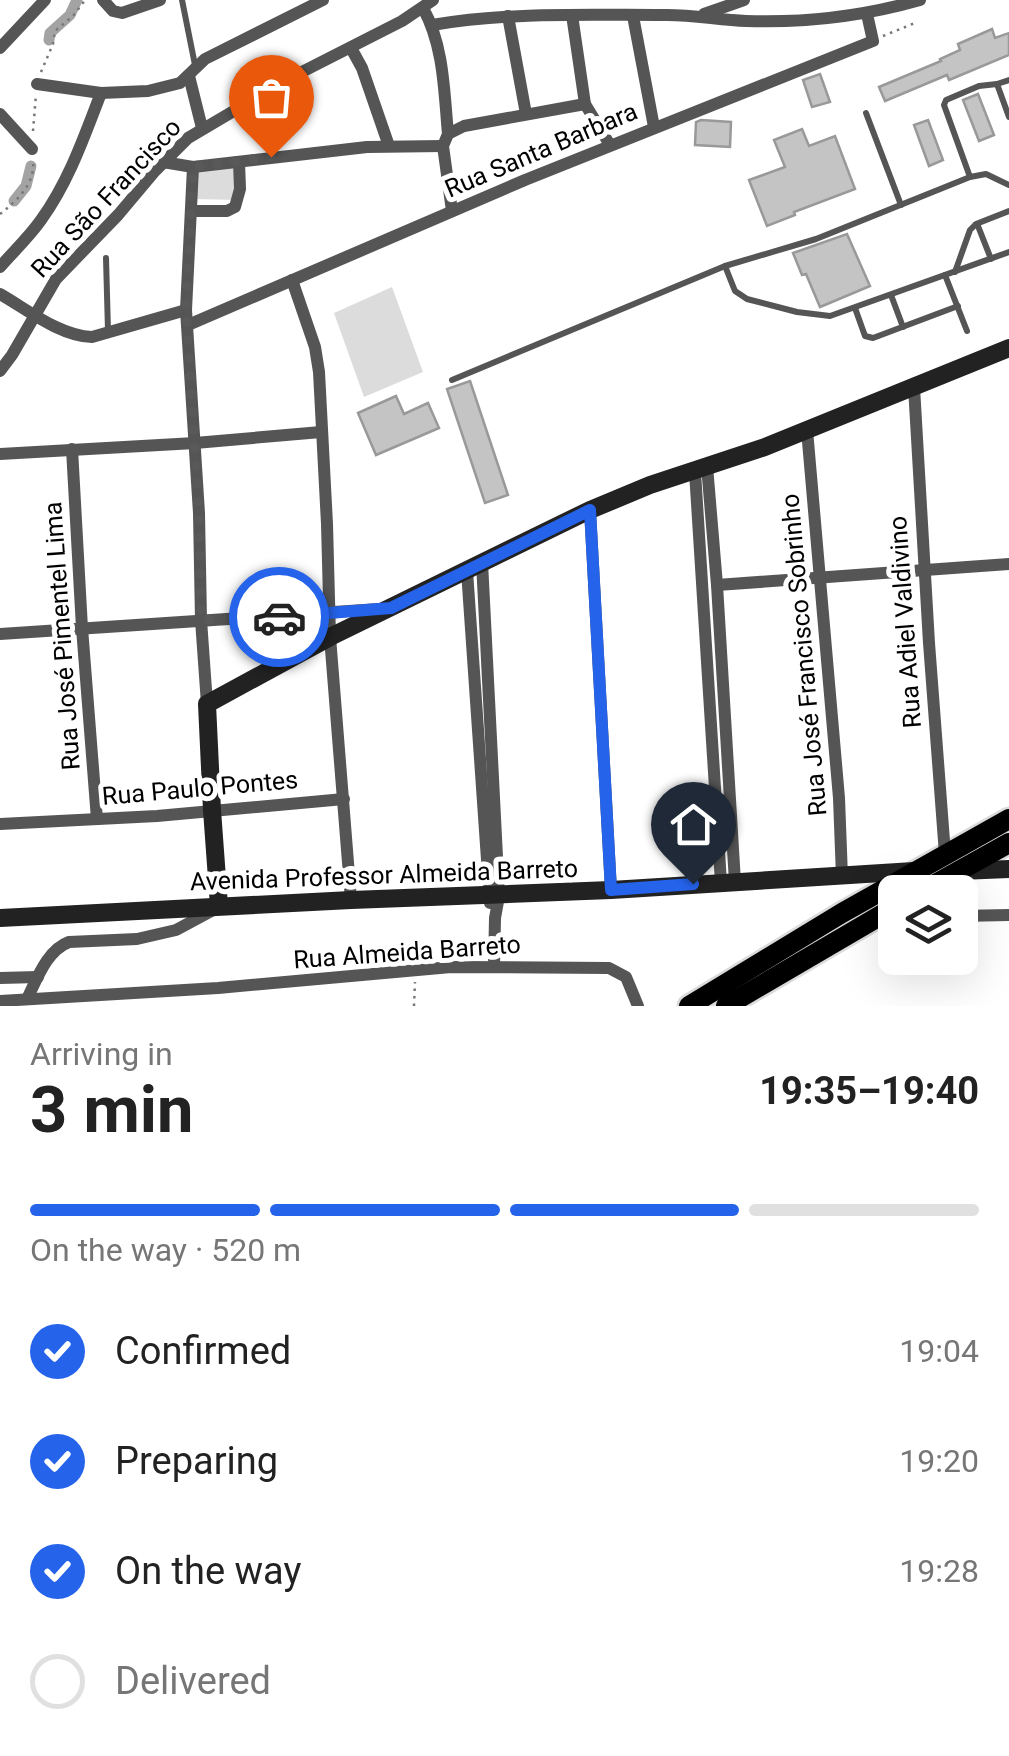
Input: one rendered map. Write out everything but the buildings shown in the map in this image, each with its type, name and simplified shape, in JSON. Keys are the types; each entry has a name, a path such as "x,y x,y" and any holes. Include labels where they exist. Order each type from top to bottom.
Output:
{"main road":[{"path":"690,1006 1009,819"},
{"path":"953,875 1009,843"},
{"path":"726,1006 878,916"}],"street":[{"path":"0,48 45,0"},
{"path":"103,0 110,9 122,13 160,0"},
{"path":"657,0 662,14"},
{"path":"698,16 744,0"},
{"path":"432,24 508,16 662,14 749,21 867,14 920,0"},
{"path":"36,84 101,93 180,83 205,59 319,1"},
{"path":"428,4 440,52 452,211"},
{"name":"Rua São Francisco","path":"0,371 68,264 188,138 428,4"},
{"path":"867,14 873,41"},
{"path":"508,16 526,114"},
{"path":"572,16 585,104 610,145"},
{"path":"633,16 654,127"},
{"name":"Rua Santa Barbara","path":"108,332 187,318 292,280 610,145 873,41"},
{"path":"351,48 362,68 389,146"},
{"path":"192,71 202,128"},
{"path":"0,266 34,230 58,192 74,164 101,93"},
{"path":"164,162 191,166 446,140 464,126 585,104"},
{"path":"0,114 32,149"},
{"path":"27,999 61,944 137,938 176,930 219,906 187,318 191,212 188,138"},
{"path":"191,212 236,207 239,162"},
{"path":"292,280 319,372 330,637 351,900"},
{"path":"0,294 72,334 92,338 108,332"},
{"path":"207,704 330,637 590,510 807,430 1009,348"},
{"name":"Rua Adiel Valdivino","path":"914,387 945,854"},
{"name":"Rua José Francisco Sobrinho","path":"807,430 842,877"},
{"path":"0,454 321,432"},
{"name":"Rua José Pimentel Lima","path":"72,449 97,820"},
{"path":"701,469 717,585 728,883"},
{"path":"701,469 728,883"},
{"path":"590,510 611,890"},
{"path":"717,585 1009,564"},
{"path":"474,566 494,896 494,966"},
{"path":"0,634 391,608"},
{"name":"Rua Paulo Pontes","path":"0,824 97,820 344,798"},
{"name":"Avenida Professor Almeida Barreto","path":"0,918 611,890 917,870 1009,869"},
{"path":"978,916 1009,915"},
{"path":"873,919 878,919"},
{"name":"Rua Almeida Barreto","path":"0,1001 494,966 609,968 626,978 638,1006"},
{"path":"0,978 38,977"},
{"path":"218,988 219,1006"}],"lane":[{"path":"182,0 192,71"},
{"path":"970,177 944,104 978,86 1009,80"},
{"path":"997,84 1009,118"},
{"path":"866,113 901,205"},
{"path":"452,380 725,266 812,240 970,177 986,174 1009,185"},
{"path":"954,272 970,230 1009,211"},
{"path":"975,225 991,259"},
{"path":"725,266 736,291 758,302 830,316 1009,252"},
{"path":"106,258 108,332"},
{"path":"946,276 968,331"},
{"path":"891,295 903,327"},
{"path":"856,308 868,338 958,306"}],"path":[{"path":"0,214 27,188 34,167 36,84 55,31 84,0"},
{"path":"873,41 915,23"},
{"path":"414,1006 415,970"}],"shaded area":[{"path":"196,160 238,161 238,200 193,199"},
{"path":"392,287 423,372 364,397 334,313"}],"waterway":[{"path":"49,40 50,33 70,15 77,0"},
{"path":"14,201 26,186 31,166"}],"way so far":[{"path":"271,157 193,167 186,310 199,513 201,620 279,617"}],"route":[{"path":"279,617 391,608 590,510 611,890 693,884"}]}
